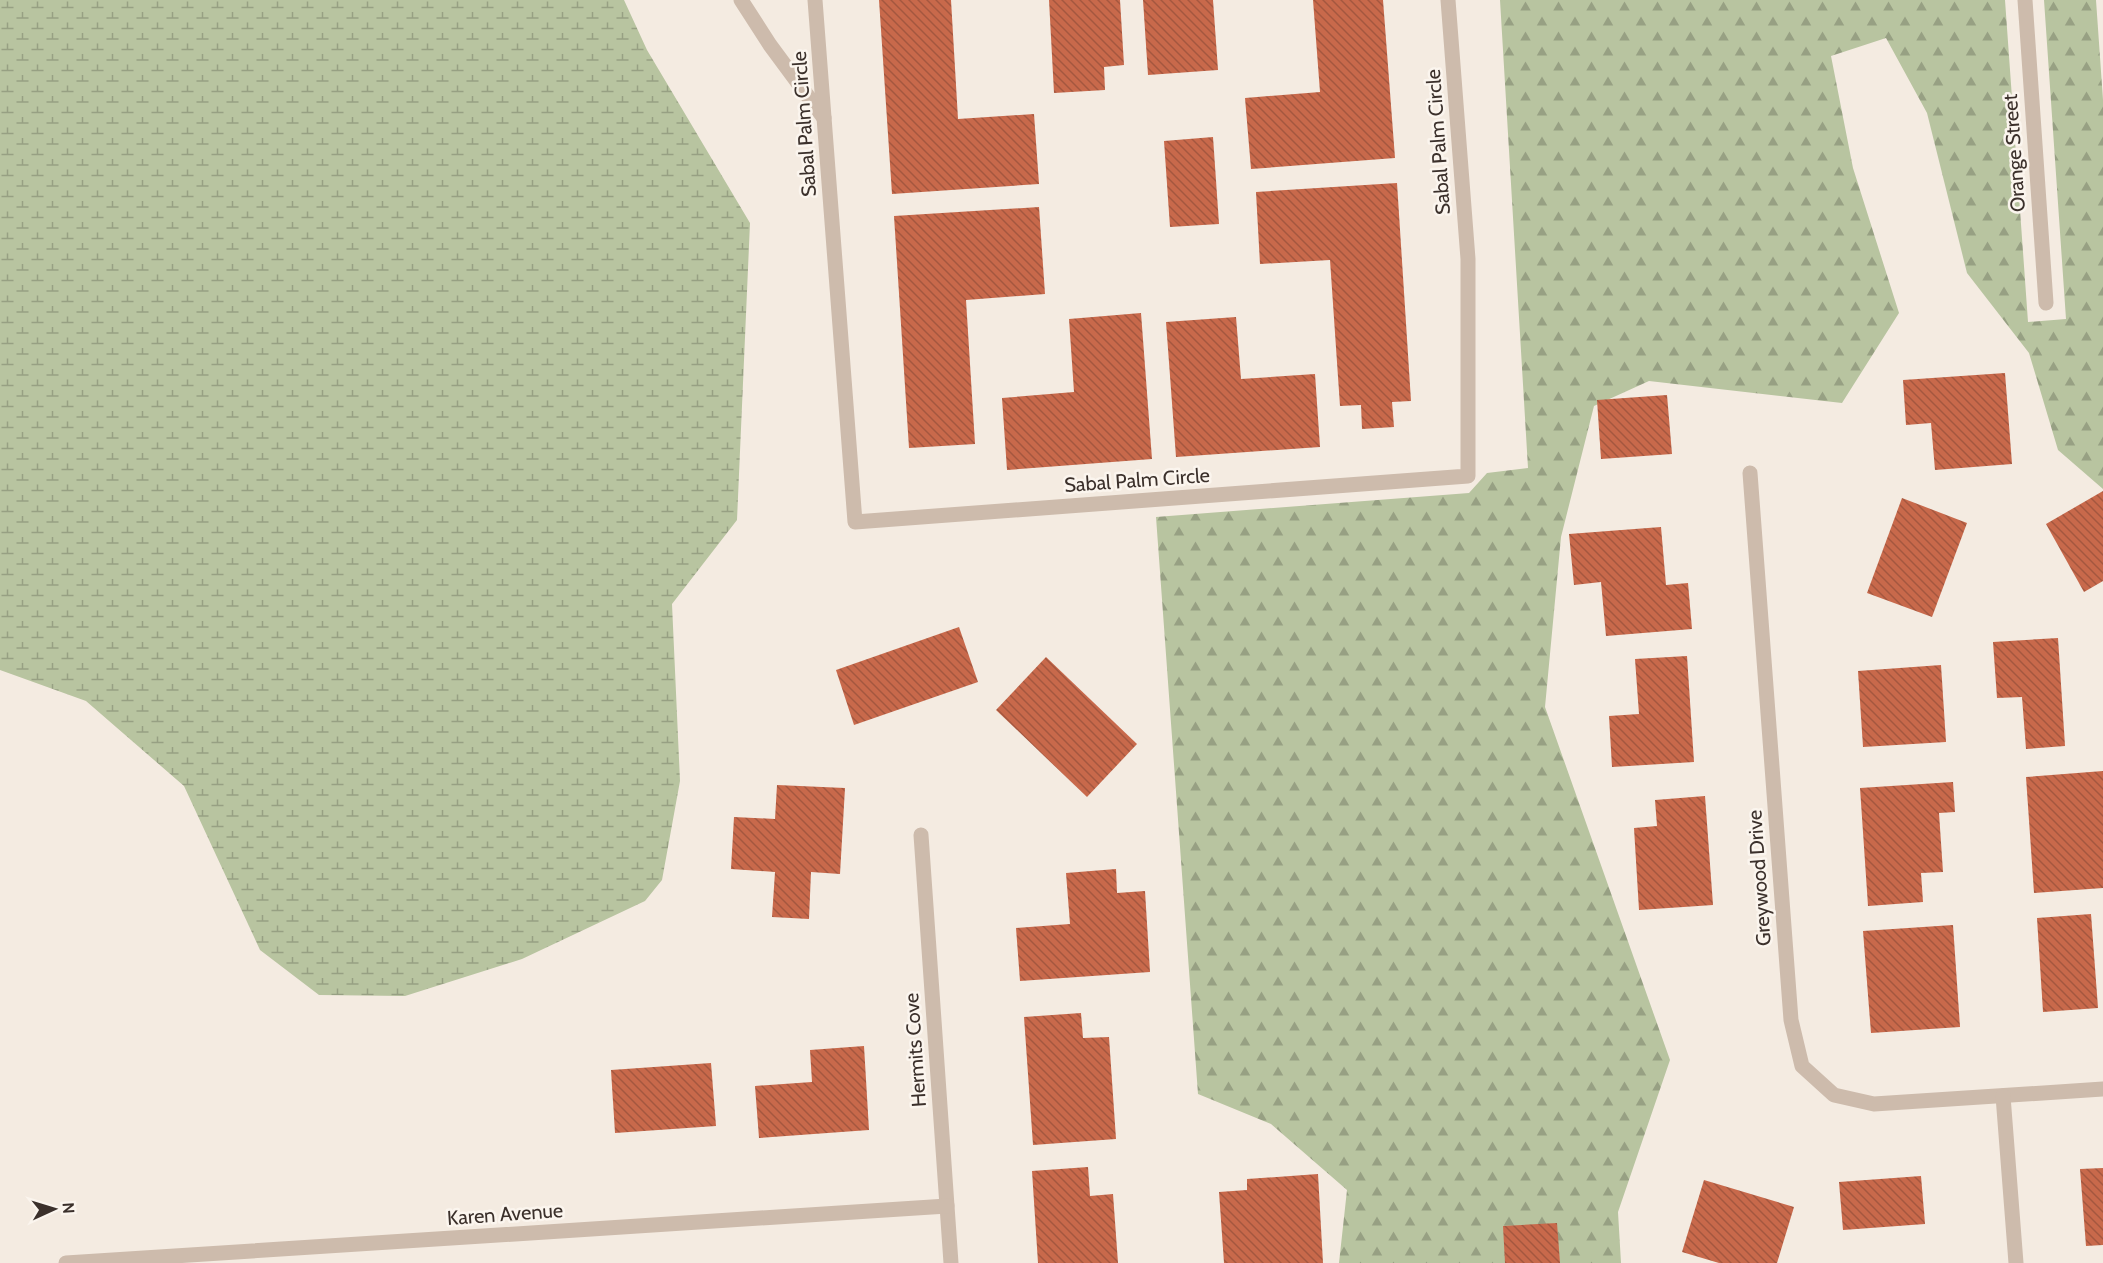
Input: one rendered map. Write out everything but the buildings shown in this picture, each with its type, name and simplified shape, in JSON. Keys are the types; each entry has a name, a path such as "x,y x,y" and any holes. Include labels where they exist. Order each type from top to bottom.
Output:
{"street":[{"path":"741,0 770,45 824,119"},
{"name":"Sabal Palm Circle","path":"815,0 855,522 1468,476 1468,259 1448,0"},
{"name":"Orange Street","path":"2025,0 2046,303"},
{"name":"Greywood Drive","path":"1750,473 1791,1020 1802,1066 1834,1095 1874,1104 2103,1089"},
{"name":"Hermits Cove","path":"921,835 951,1263"},
{"path":"2003,1096 2016,1263"},
{"name":"Karen Avenue","path":"66,1263 947,1206"}],"green space":[{"path":"0,0 624,0 647,50 750,223 737,520 672,604 680,781 662,880 645,901 522,959 405,996 319,995 260,950 184,786 86,701 0,670"},
{"path":"1500,0 2005,0 2028,322 2066,319 2044,0 2096,0 2103,100 2103,489 2058,450 2029,353 1967,273 1927,113 1886,38 1831,56 1853,168 1899,313 1842,403 1649,381 1594,406 1561,537 1545,707 1670,1060 1618,1212 1621,1263 1339,1263 1347,1190 1271,1124 1198,1094 1156,517 1469,493 1487,473 1528,468"}]}
